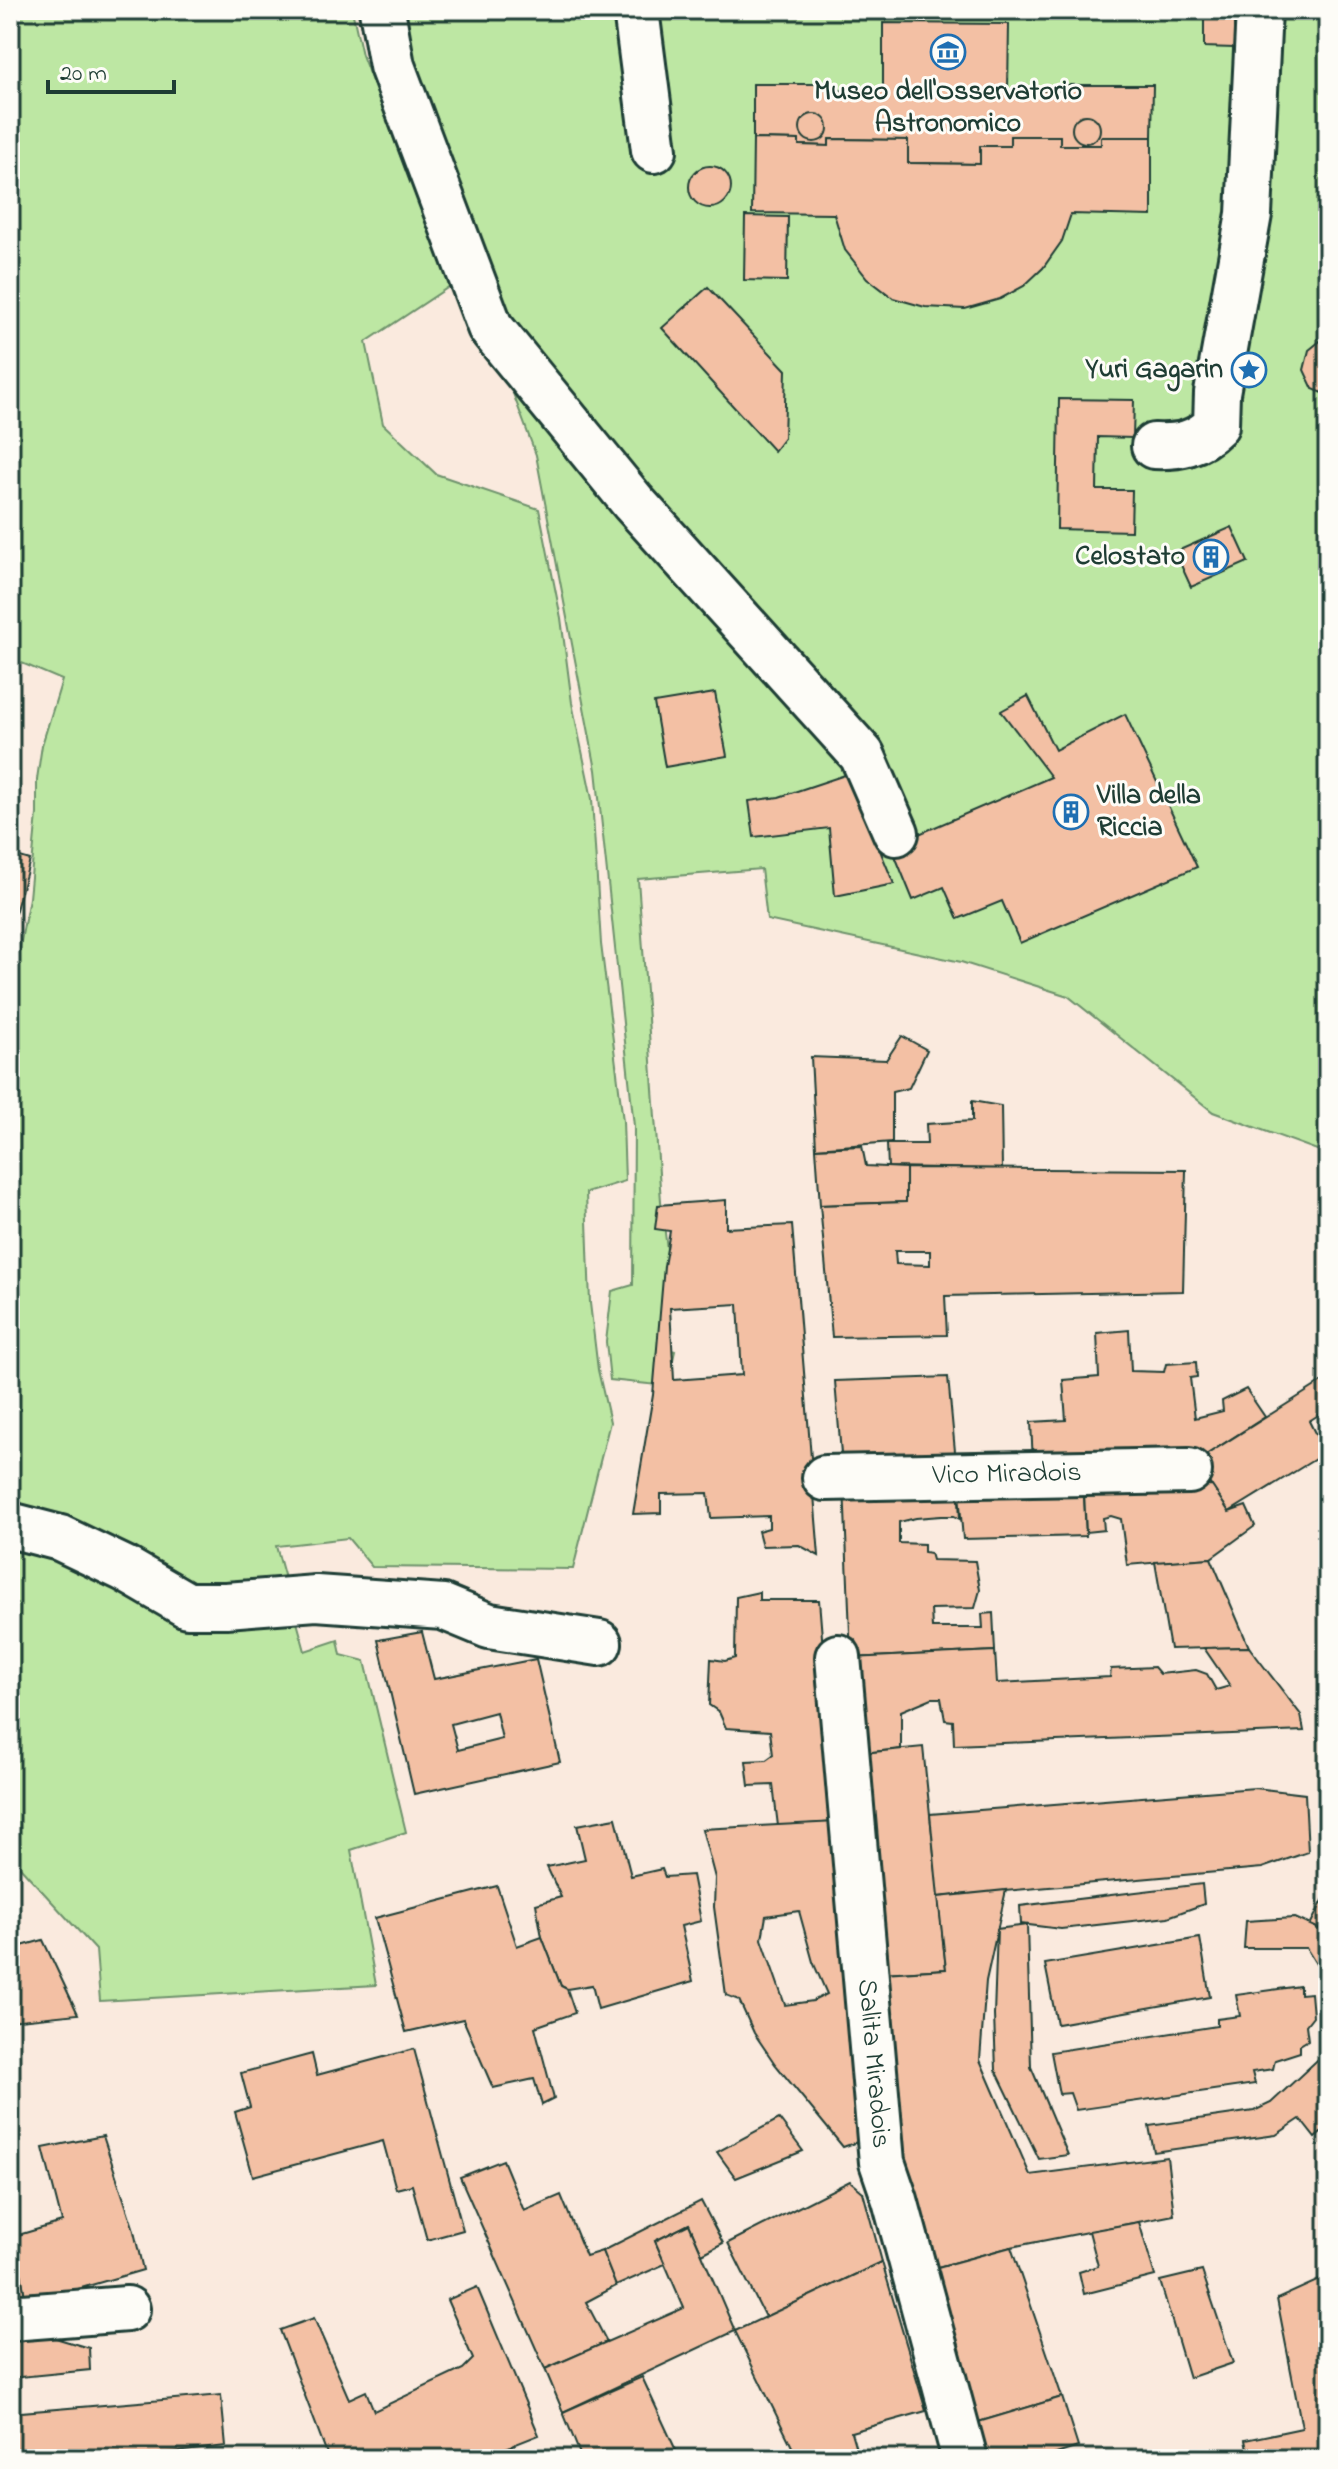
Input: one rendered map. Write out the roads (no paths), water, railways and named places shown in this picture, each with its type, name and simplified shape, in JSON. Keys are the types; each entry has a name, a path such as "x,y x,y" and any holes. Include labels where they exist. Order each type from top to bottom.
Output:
{"street":[{"path":"382,10 392,66 490,327 633,502 862,755 896,833"},
{"path":"636,10 654,150"},
{"path":"1154,446 1188,444 1200,439 1216,425 1217,393 1249,214 1259,10"},
{"name":"Vico Miradois","path":"825,1478 1189,1471"},
{"path":"10,1525 60,1538 125,1569 187,1605 316,1598 443,1607 489,1626 599,1643"},
{"name":"Salita Miradois","path":"838,1657 882,2162 965,2459"},
{"path":"10,2318 127,2309"}],"place":[{"name":"Museo dell'Osservatorio Astronomico","path":"948,52"},
{"name":"Yuri Gagarin","path":"1249,370"},
{"name":"Celostato","path":"1211,557"},
{"name":"Villa della Riccia","path":"1071,812"}]}
